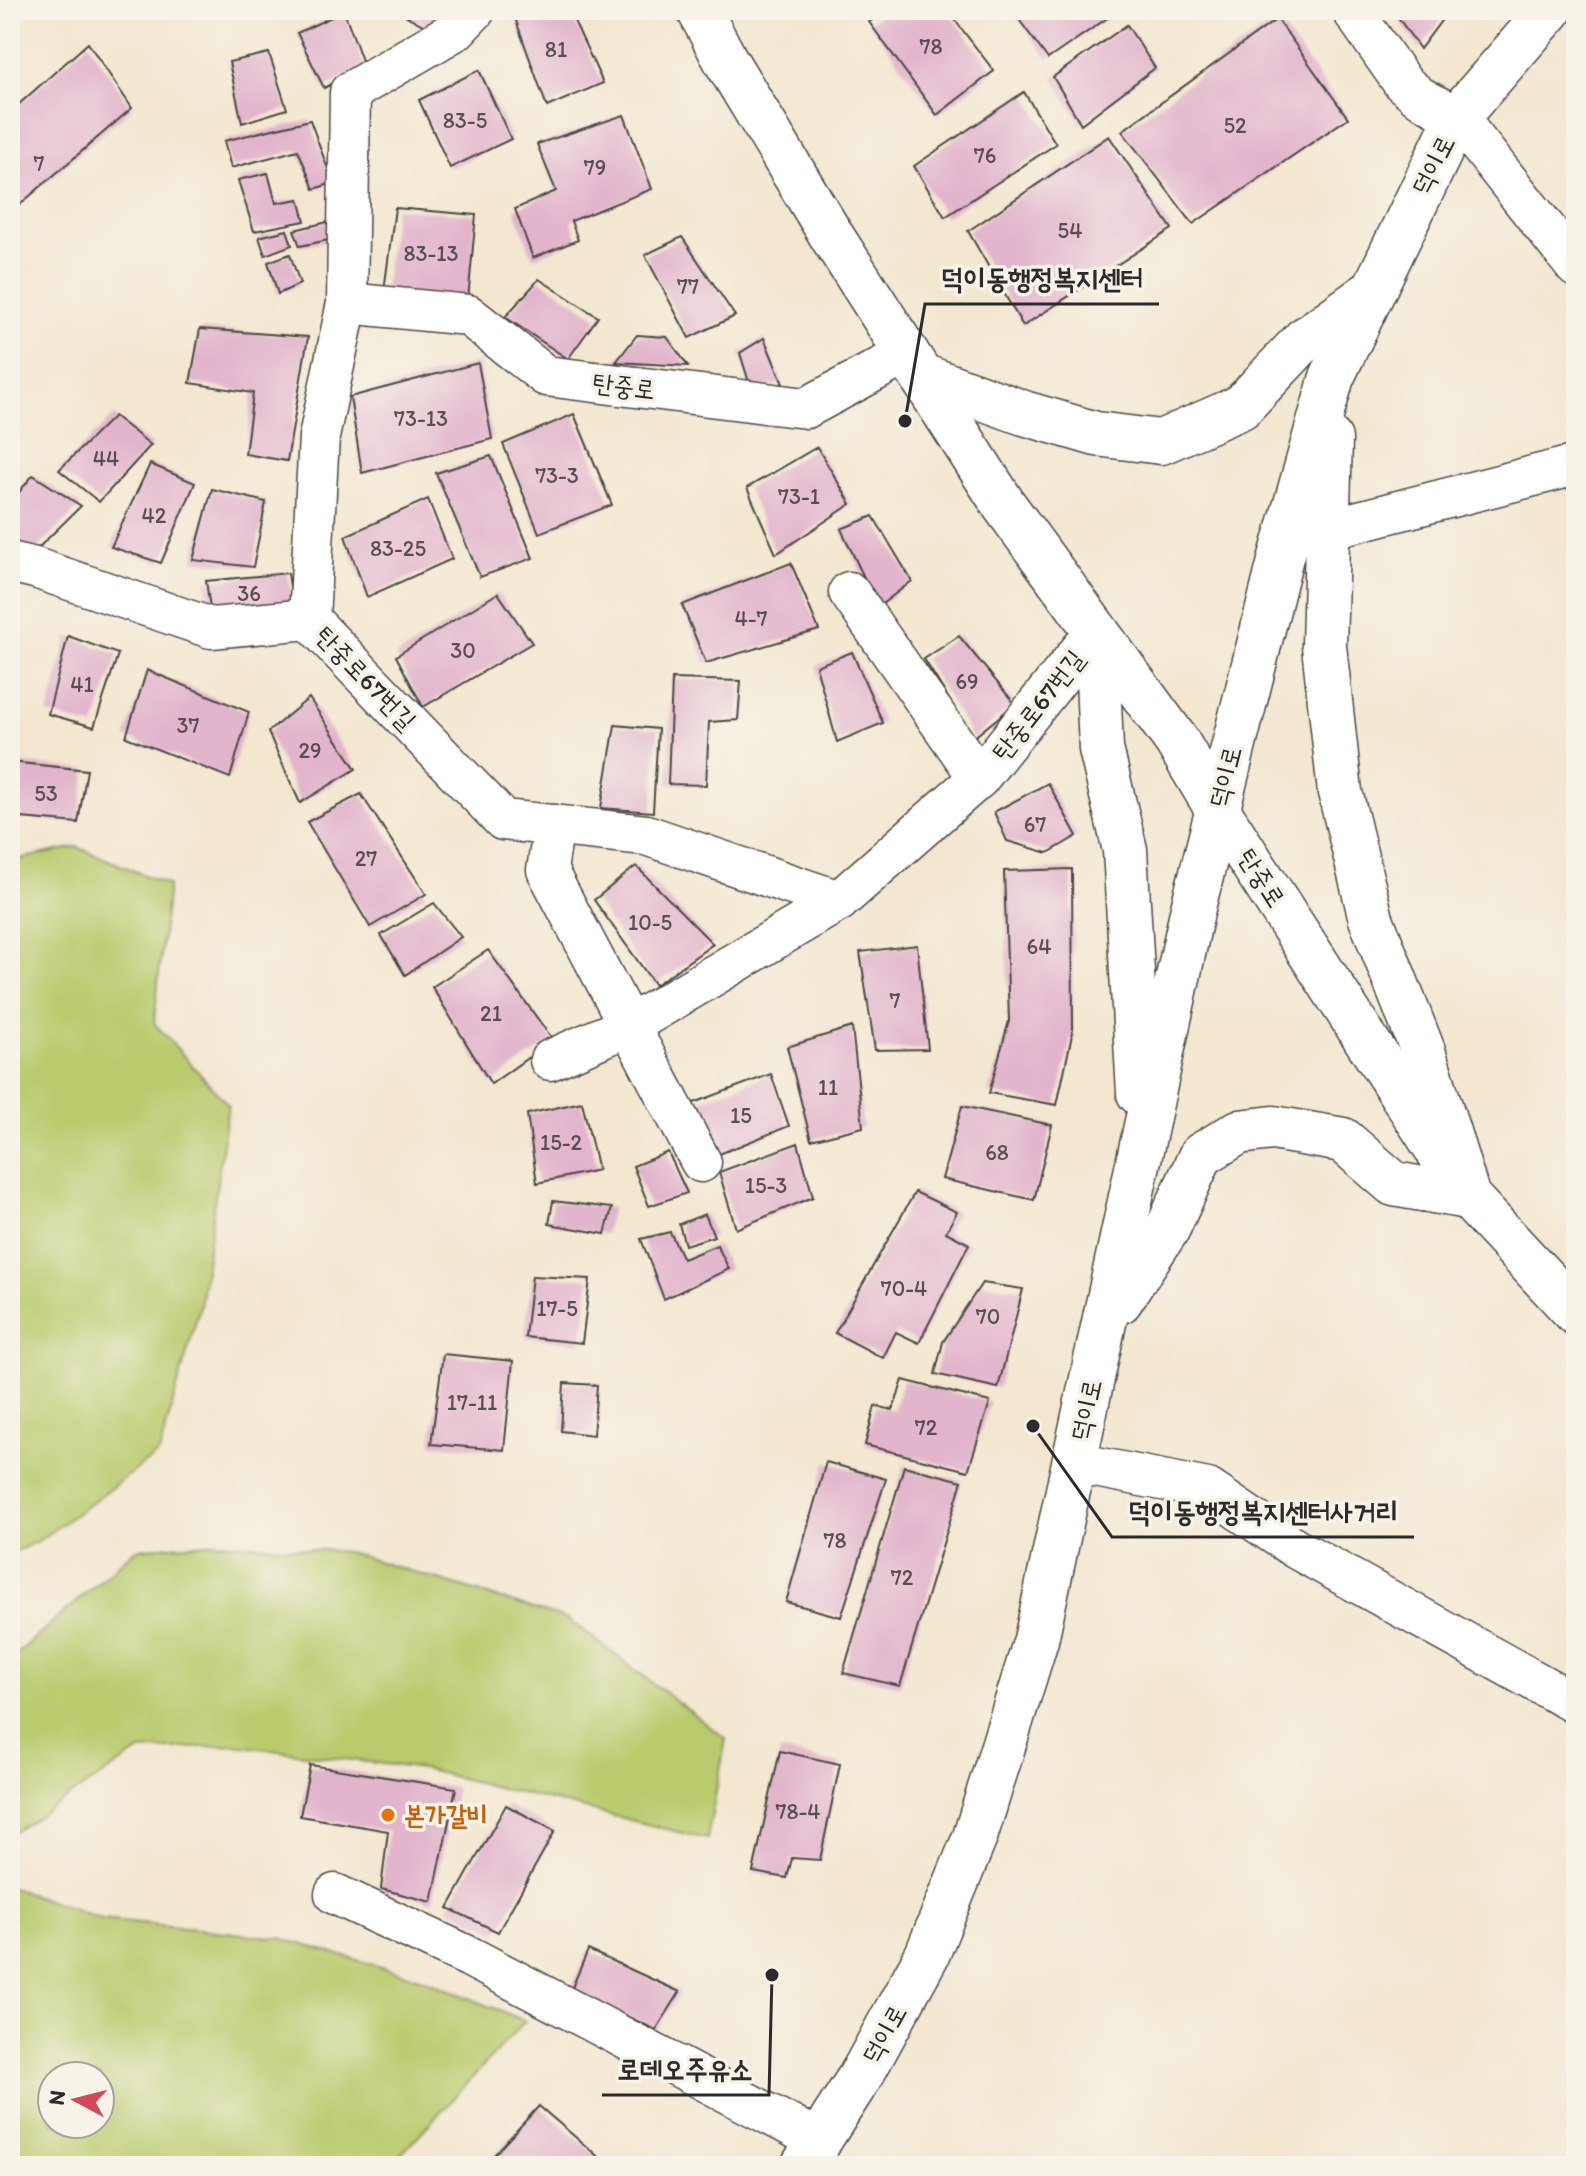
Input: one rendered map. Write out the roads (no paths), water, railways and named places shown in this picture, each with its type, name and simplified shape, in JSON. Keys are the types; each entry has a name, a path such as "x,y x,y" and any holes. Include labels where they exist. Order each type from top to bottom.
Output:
{"main road":[{"name":"탄중로","path":"699,10 726,61 831,235 1004,505 1176,740 1217,809 1468,1197 1576,1313"},
{"name":"덕이로","path":"812,2154 863,2072 927,1955 975,1837 1036,1640 1192,912 1281,557 1332,377 1457,117 1550,10"},
{"path":"915,365 1024,413 1096,434 1161,442 1241,407 1304,340 1372,292"},
{"path":"1105,1324 1168,1228 1201,1155 1239,1132 1273,1128 1343,1140 1394,1184 1468,1197 1423,1051 1371,919 1340,792 1324,646 1332,377"},
{"path":"1096,631 1101,749 1125,850 1142,1154"}],"street":[{"path":"309,619 319,437 347,303 350,92 456,30 475,10"},
{"name":"덕이로","path":"1352,10 1403,83 1420,97 1457,117"},
{"path":"1457,117 1576,267"},
{"name":"탄중로","path":"347,303 468,315 546,376 806,408 915,365"},
{"path":"1328,529 1576,465"},
{"name":"탄중로67번길","path":"10,562 211,628 309,619 503,820 646,835 839,901"},
{"name":"탄중로67번길","path":"849,592 979,778"},
{"name":"탄중로67번길","path":"550,1060 630,1025 839,901 979,778 1096,631"},
{"path":"554,825 547,870 701,1162"},
{"name":"덕이로","path":"1075,1463 1208,1489 1295,1548 1576,1704"},
{"name":"덕이로","path":"335,1894 470,1957 812,2154"}],"place":[{"name":"덕이동행정복지센터","path":"905,421"},
{"name":"덕이동행정복지센터사거리","path":"1033,1426"},
{"name":"본가갈비","path":"388,1815"},
{"name":"로데오주유소","path":"772,1975"}]}
